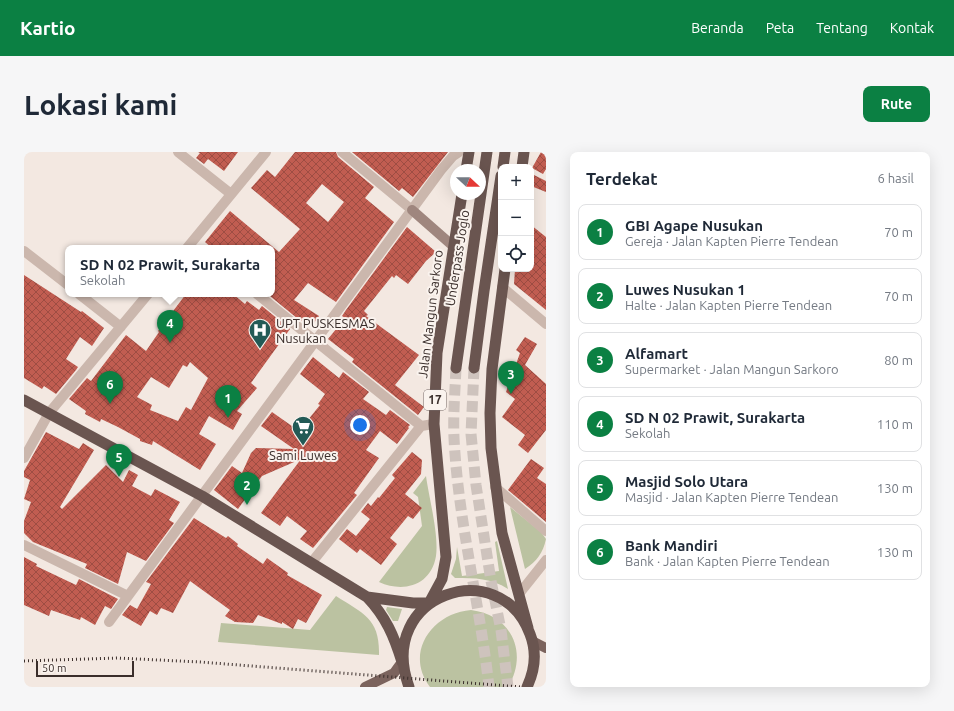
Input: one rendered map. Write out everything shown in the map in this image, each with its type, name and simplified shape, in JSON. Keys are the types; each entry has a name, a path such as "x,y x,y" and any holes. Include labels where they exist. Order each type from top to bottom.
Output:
{"highway":[{"path":"467,164 469,152"},
{"name":"Underpass Joglo","path":"456,368 487,152"},
{"path":"503,164 505,152"},
{"path":"522,164 524,152"},
{"path":"474,368 498,196"},
{"name":"Jalan Mangun Sarkoro","path":"429,602 442,579 446,557 434,424 437,354 461,200"},
{"name":"17","path":"504,272 492,369 490,413 495,487 502,533 532,640 534,667 527,687"},
{"path":"24,400 202,496 367,597 378,608 393,633 402,662"},
{"name":"17","path":"409,687 402,662 405,636 411,624 429,602 451,593 464,591 490,594 512,607 528,628"},
{"path":"367,597 413,603 429,602"}],"main road":[{"path":"412,210 453,246"},
{"path":"532,640 546,648"},
{"path":"364,687 394,673 402,662"}],"street":[{"path":"178,152 231,194"},
{"path":"189,245 266,152"},
{"path":"342,152 412,210"},
{"path":"109,622 449,160 459,152"},
{"path":"24,251 65,283"},
{"path":"502,287 546,324"},
{"path":"83,297 121,327"},
{"path":"24,458 49,413 146,297"},
{"path":"261,297 421,426"},
{"path":"312,562 421,426 434,424"},
{"path":"495,487 546,530"},
{"path":"24,544 128,596"},
{"path":"519,594 546,560"}],"green space":[{"path":"426,476 437,547 433,566 422,580 406,587 397,587 379,582 422,526 418,497 413,493"},
{"path":"510,507 541,532 546,539 539,556 525,569"},
{"path":"497,541 508,589 502,585 489,581 455,578 451,574 456,559 457,547 462,576 499,571 495,542"},
{"path":"336,596 362,613 373,625 377,633 379,643 379,655 218,642 221,623 310,630"},
{"path":"387,607 402,609 398,621 393,621 386,610"},
{"path":"471,610 485,613 497,619 506,627 512,637 516,649 517,661 514,674 508,687 430,687 423,674 420,661 421,648 426,637 434,627 444,619 457,613"}],"building":[{"path":"198,152 238,152 224,171 208,159 204,164 196,158 200,153"},
{"path":"295,152 336,152 338,157 374,187 365,198 394,222 336,302 308,283 294,300 319,316 312,326 298,319 271,297 275,297 275,249 279,252 300,229 251,188 267,170 275,177","holes":["322,184 344,202 328,222 306,203"]},
{"path":"352,152 448,152 413,197 402,188 399,191"},
{"path":"541,152 546,152 546,169 543,174 534,169 534,164"},
{"path":"534,175 546,181 546,192 534,187"},
{"path":"230,211 271,245 208,245 205,242"},
{"path":"407,227 436,252 426,261 408,284 396,275 394,278 392,276 364,311 368,315 366,316 419,355 395,385 424,407 418,415 352,362 354,359 328,339 345,318 342,316 346,310"},
{"path":"534,227 546,237 546,310 514,284 515,272 534,272"},
{"path":"24,275 81,312 82,311 104,328 92,346 80,337 66,359 78,367 56,394 44,386 42,389 24,378"},
{"path":"184,297 237,297 245,304 247,301 259,310 262,306 290,329 251,383 257,388 237,411 242,414 233,430 209,416 199,434 216,444 200,470 153,441 152,445 140,441 140,439 118,427 101,419 100,422 85,414 86,411 69,399 87,378 91,381 126,335 146,351 159,332 158,331","holes":["190,362 208,378 191,410 186,407 178,421 150,410 152,405 137,397 151,377 169,388 183,365 187,367"]},
{"path":"525,337 537,344 525,365 546,384 546,430 528,453 518,445 525,435 502,417 515,399 506,392 520,353 516,350"},
{"path":"313,357 339,378 343,372 369,392 363,399 386,415 390,410 410,425 397,444 380,431 366,450 379,458 354,493 357,495 313,548 300,539 307,531 287,516 280,526 261,513 301,459 262,476 238,509 214,490 232,466 242,473 251,453 256,448 294,449 261,426 272,412 299,431 320,405 318,404 325,394 300,374"},
{"path":"46,432 79,449 83,443 94,450 60,507 62,509 106,465 123,482 129,470 138,475 132,486 151,496 155,489 180,502 169,520 174,523 146,561 127,552 118,584 85,568 87,564 33,542 24,533 24,521 31,502 24,499 30,480 24,477 24,471"},
{"path":"412,452 422,460 421,474 405,494 422,508 413,519 408,516 390,538 397,544 381,565 360,549 357,553 339,539 347,529 356,536 370,519 361,512 368,503 371,506 378,497 379,498 395,478 392,475"},
{"path":"531,459 544,468 537,478 546,484 546,522 508,490"},
{"path":"194,518 226,538 228,536 238,544 237,546 263,564 267,558 288,573 287,575 322,595 306,623 298,619 293,629 282,622 282,624 258,615 253,623 235,622 225,616 230,610 190,581 173,613 161,608 157,615 150,611 141,626 122,615 130,605 137,609 151,584 146,582"},
{"path":"24,557 37,564 36,566 76,585 79,579 118,599 111,609 105,606 95,625 81,617 80,620 51,610 49,616 24,605"}],"tunnel":[{"path":"456,368 454,403 456,469 464,531 489,687"},
{"path":"474,368 471,434 476,485 491,581 501,630 508,687"}],"railway":[{"path":"24,661 117,658 200,662 521,687"}],"place":[{"name":"SD N 02 Prawit, Surakarta","path":"170,343"},
{"name":"UPT PUSKESMAS Nusukan","path":"260,350"},
{"name":"Alfamart","path":"511,394"},
{"name":"Bank Mandiri","path":"110,404"},
{"name":"GBI Agape Nusukan","path":"228,418"},
{"name":"Sami Luwes","path":"303,446"},
{"name":"Masjid Solo Utara","path":"119,477"},
{"name":"Luwes Nusukan 1","path":"247,505"}]}
